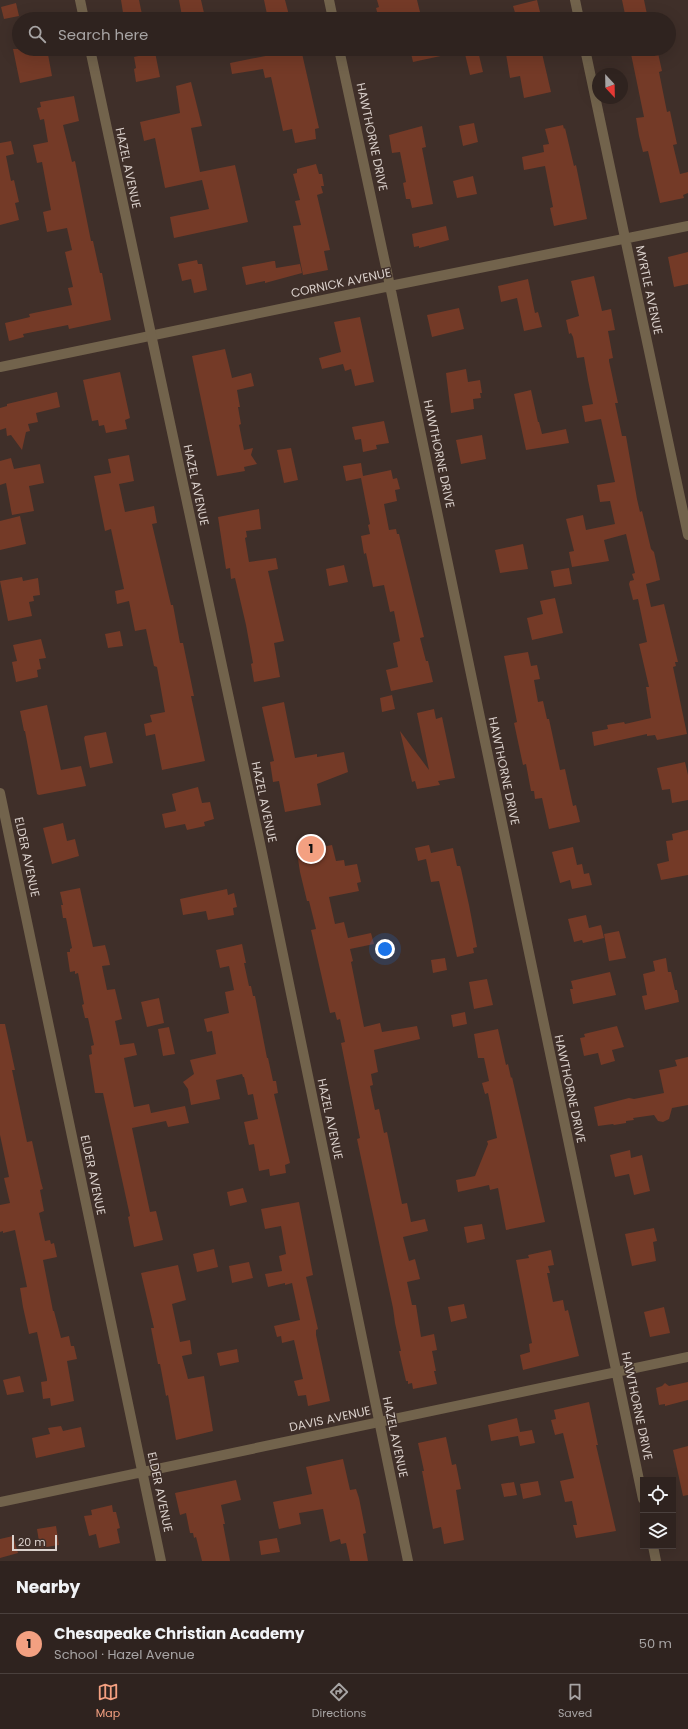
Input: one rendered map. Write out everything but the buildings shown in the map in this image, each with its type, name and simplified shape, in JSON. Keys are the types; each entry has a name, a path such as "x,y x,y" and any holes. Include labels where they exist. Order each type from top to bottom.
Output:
{"street":[{"path":"80,0 83,12"},
{"path":"329,0 332,12"},
{"path":"575,0 578,12"},
{"name":"HAZEL AVENUE","path":"91,56 150,336 261,848 378,1422 408,1561"},
{"name":"HAWTHORNE DRIVE","path":"341,56 390,286 640,1485"},
{"name":"MYRTLE AVENUE","path":"586,56 688,536"},
{"name":"CORNICK AVENUE","path":"0,368 390,286 688,226"},
{"name":"ELDER AVENUE","path":"0,793 161,1561"},
{"name":"DAVIS AVENUE","path":"0,1502 688,1357"},
{"path":"654,1549 656,1561"}],"place":[{"name":"Chesapeake Christian Academy","path":"311,849"}]}
